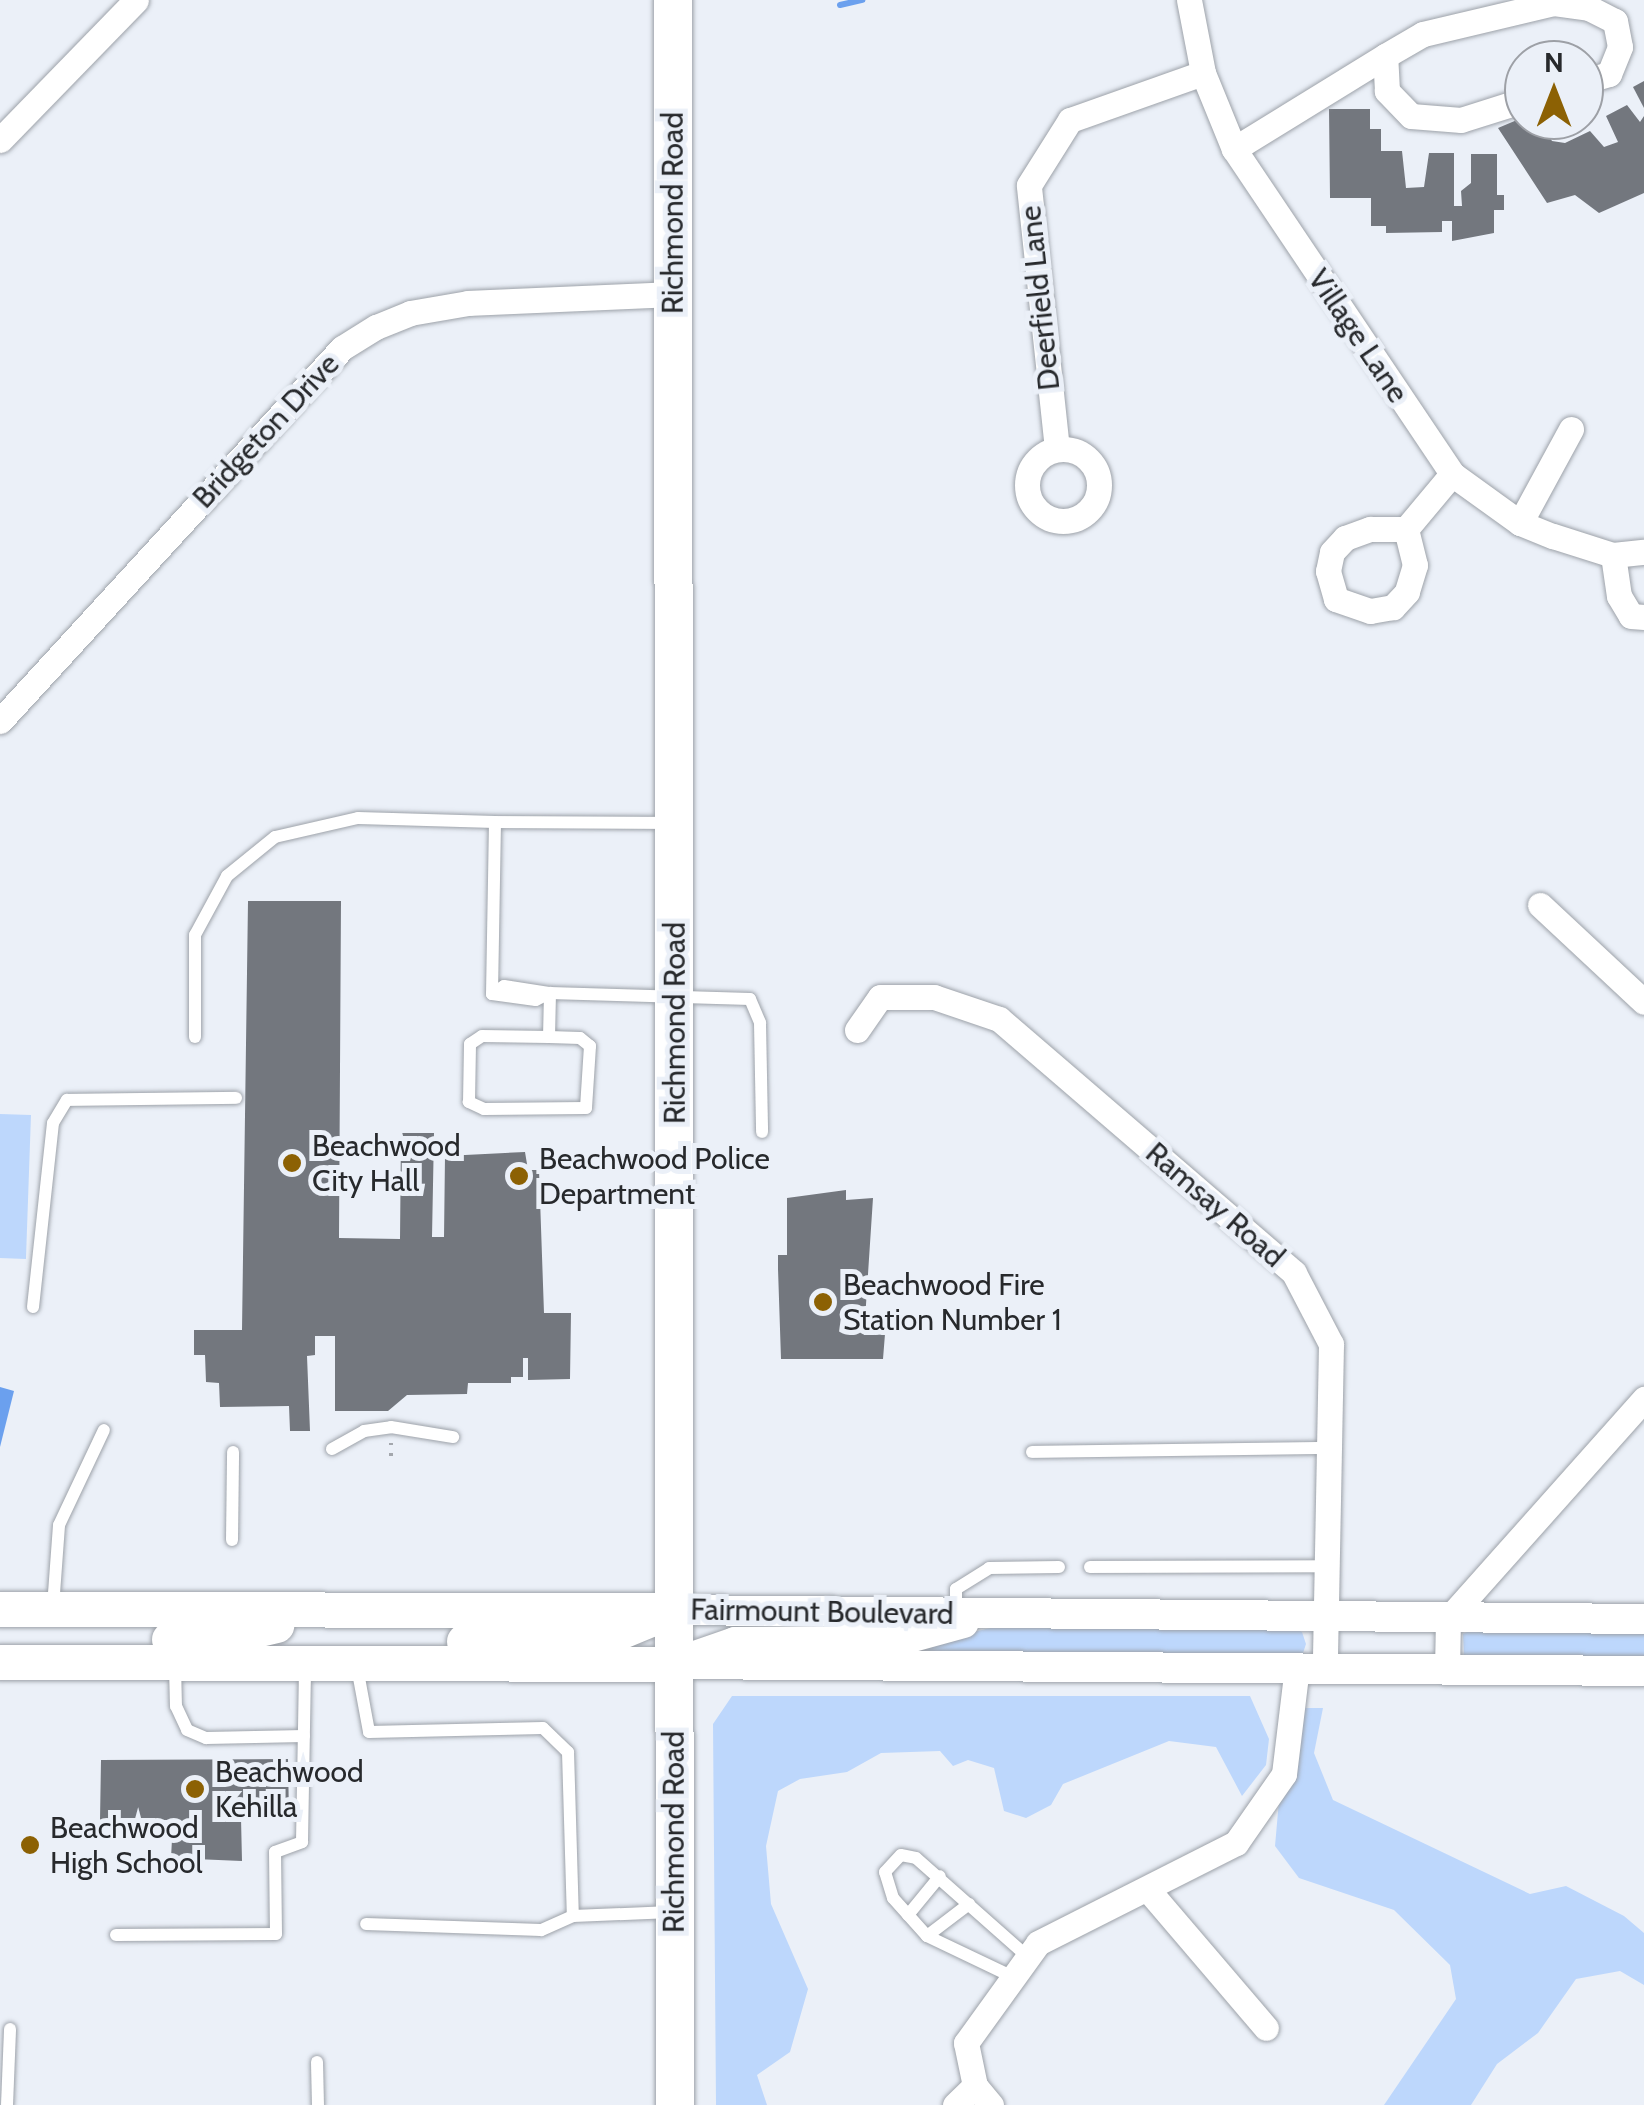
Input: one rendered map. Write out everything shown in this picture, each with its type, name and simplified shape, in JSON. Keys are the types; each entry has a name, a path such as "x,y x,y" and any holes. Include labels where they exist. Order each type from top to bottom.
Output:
{"main road":[{"name":"Richmond Road","path":"673,0 675,2105"},
{"name":"Fairmount Boulevard","path":"0,1609 672,1610"},
{"path":"0,1622 52,1610"},
{"path":"356,1664 440,1641 597,1641 672,1610"},
{"path":"7,1662 56,1639 217,1639 335,1611"},
{"name":"Fairmount Boulevard","path":"7,1662 672,1664"}],"street":[{"path":"0,140 136,0"},
{"name":"Village Lane","path":"1189,0 1204,73 1234,149 1452,474 1520,523 1613,555 1644,552"},
{"path":"1234,149 1424,34 1554,4 1588,8 1615,21 1620,48 1609,74 1604,75"},
{"path":"1384,56 1387,91 1412,116 1461,120 1504,106"},
{"name":"Deerfield Lane","path":"1057,449 1029,184 1070,120 1204,73"},
{"name":"Bridgeton Drive","path":"0,720 342,348 364,334 410,312 468,303 673,294"},
{"path":"1520,523 1571,429"},
{"path":"1406,529 1452,474"},
{"path":"1613,555 1619,596 1631,616 1644,617"},
{"path":"1540,905 1644,1002"},
{"name":"Ramsay Road","path":"857,1030 880,996 934,996 999,1018 1294,1274 1331,1344 1326,1616 1284,1774 1236,1843 1150,1891 1038,1943 966,2044 983,2096"},
{"path":"1448,1670 1448,1618 1644,1399"},
{"name":"Fairmount Boulevard","path":"672,1610 1644,1619"},
{"path":"672,1664 735,1642 898,1641 996,1614"},
{"name":"Fairmount Boulevard","path":"672,1664 1644,1671"},
{"path":"1150,1891 1266,2028"},
{"path":"955,2105 983,2096"}],"lane":[{"path":"195,1037 195,935 226,876 275,837 358,818 674,823"},
{"path":"495,822 492,994 504,986 550,994 750,999 756,1006 762,1132"},
{"path":"550,994 550,1037"},
{"path":"550,1037 580,1038 590,1046 586,1108 484,1109 469,1102 474,1040 550,1037"},
{"path":"33,1307 53,1123 67,1100 236,1098"},
{"path":"332,1449 364,1431 391,1427 454,1438"},
{"path":"52,1610 58,1525 104,1430"},
{"path":"1032,1452 1330,1448"},
{"path":"232,1452 232,1540"},
{"path":"1090,1567 1327,1566"},
{"path":"956,1613 956,1588 989,1568 1059,1567"},
{"path":"175,1663 176,1706 187,1730 206,1738 304,1736"},
{"path":"116,1935 276,1934 276,1852 302,1842 306,1664"},
{"path":"356,1664 369,1732 544,1728 568,1752 574,1916"},
{"path":"901,1855 940,1876 969,1904 1020,1967 927,1936 886,1886 885,1872 901,1855"},
{"path":"908,1915 940,1876"},
{"path":"927,1936 969,1904"},
{"path":"366,1924 540,1930 574,1916 674,1912"},
{"path":"7,2105 10,2029"},
{"path":"317,2062 318,2105"}],"path":[{"path":"391,1438 391,1458"}],"shaded area":[{"path":"0,1114 31,1115 26,1259 0,1258"},
{"path":"999,1626 1291,1627 1302,1632 1306,1644 1302,1656 734,1649 900,1649"},
{"path":"1474,1628 1644,1628 1644,1661 1464,1655 1463,1634"},
{"path":"732,1696 1250,1696 1269,1739 1266,1765 1242,1796 1216,1747 1169,1741 1063,1784 1051,1805 1026,1818 1004,1811 994,1768 968,1760 953,1766 940,1751 881,1753 847,1772 800,1779 778,1791 766,1846 771,1904 808,1989 790,2052 757,2075 767,2105 716,2105 713,1724"},
{"path":"1301,1708 1323,1708 1314,1753 1333,1800 1530,1894 1566,1886 1624,1916 1644,1933 1644,1985 1620,1971 1576,1979 1538,2033 1497,2064 1471,2105 1384,2105 1456,1999 1450,1965 1394,1910 1299,1878 1275,1846 1281,1778"}],"water":[{"path":"0,1387 14,1391 0,1447"}],"building":[{"path":"1644,81 1644,108 1633,87"},
{"path":"1627,105 1640,122 1644,116 1644,193 1599,213 1575,195 1547,203 1506,140 1598,140 1604,147 1618,142 1606,116"},
{"path":"1329,109 1370,109 1370,129 1381,129 1381,151 1402,151 1406,188 1424,187 1429,153 1454,153 1454,206 1462,206 1461,191 1471,183 1471,154 1497,154 1497,195 1504,195 1504,210 1494,210 1494,233 1452,241 1452,221 1442,221 1442,232 1386,233 1386,226 1371,226 1371,198 1330,198"},
{"name":"Beachwood City Hall","path":"248,901 341,901 339,1238 400,1239 401,1133 434,1133 432,1237 444,1237 445,1156 525,1152 528,1170 539,1170 544,1313 571,1313 570,1379 528,1380 528,1358 523,1358 523,1377 511,1377 511,1383 468,1383 467,1394 407,1395 388,1411 335,1411 335,1336 315,1336 315,1355 307,1356 310,1431 290,1431 289,1406 220,1407 219,1383 206,1382 205,1355 194,1355 194,1330 242,1330"},
{"name":"Beachwood Fire Station Number 1","path":"846,1190 846,1200 873,1198 864,1335 885,1334 883,1359 781,1359 778,1255 787,1255 787,1198"},
{"name":"Beachwood Kehilla","path":"288,1759 289,1818 241,1818 242,1861 171,1858 173,1820 100,1820 101,1760"}],"waterway":[{"path":"840,5 862,0"}],"place":[{"name":"Beachwood City Hall","path":"292,1163"},
{"name":"Beachwood Police Department","path":"519,1176"},
{"name":"Beachwood Fire Station Number 1","path":"823,1302"},
{"name":"Beachwood Kehilla","path":"195,1789"},
{"name":"Beachwood High School","path":"30,1845"}]}
